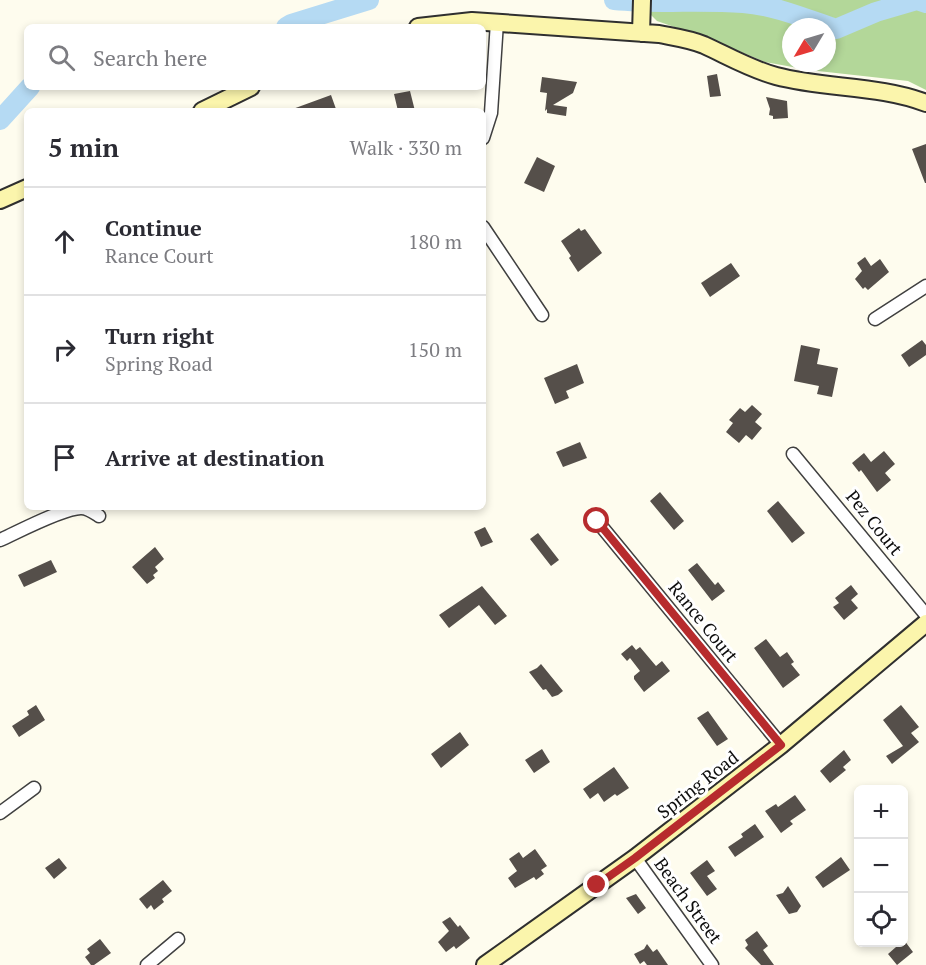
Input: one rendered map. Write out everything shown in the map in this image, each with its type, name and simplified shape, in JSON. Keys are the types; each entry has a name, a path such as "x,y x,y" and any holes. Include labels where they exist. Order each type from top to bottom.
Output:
{"street":[{"path":"641,33 642,7"},
{"path":"438,24 458,21 497,22 685,38 749,68 776,76 902,96 926,103"},
{"path":"486,129 491,113 497,22"},
{"path":"208,108 245,90"},
{"path":"0,200 24,189"},
{"path":"486,231 543,315"},
{"path":"875,319 926,286"},
{"name":"Pez Court","path":"793,454 926,615"},
{"path":"0,540 72,510"},
{"path":"90,510 99,516"},
{"name":"Rance Court","path":"597,521 781,745"},
{"name":"Spring Road","path":"485,965 635,858 781,745 926,623"},
{"path":"0,813 34,789"},
{"name":"Beach Street","path":"635,858 712,965"},
{"path":"147,965 178,939"}],"green space":[{"path":"649,0 926,0 926,90 908,81 827,72 836,72 836,18 782,18 782,65 765,62 657,21 649,13"}],"building":[{"path":"717,74 721,96 710,97 707,76"},
{"path":"542,77 577,82 573,93 553,105 567,107 566,116 547,113 547,109 545,111 547,93 540,92"},
{"path":"410,91 414,108 397,108 394,94"},
{"path":"331,95 336,108 295,108"},
{"path":"766,97 787,101 788,118 773,119 773,116 769,115 770,109"},
{"path":"926,144 926,183 925,183 912,149"},
{"path":"537,157 555,166 544,192 524,183"},
{"path":"579,228 581,231 585,229 602,253 578,272 561,241"},
{"path":"865,257 871,266 880,259 889,272 868,290 865,287 863,289 855,279 862,271 857,263"},
{"path":"731,263 740,276 710,297 701,283"},
{"path":"922,340 926,345 926,355 909,367 901,355"},
{"path":"801,345 820,349 817,364 838,368 832,397 817,394 819,386 794,381"},
{"path":"577,364 584,383 566,391 569,398 555,404 544,378"},
{"path":"752,405 762,414 755,422 762,428 752,440 746,435 739,443 726,432 733,423 729,420 740,408 745,412"},
{"path":"580,442 587,458 563,467 556,452"},
{"path":"884,451 895,464 885,473 891,480 877,492 861,470 859,472 852,463 864,453 871,462"},
{"path":"660,492 684,521 674,530 650,501"},
{"path":"778,501 805,533 792,543 767,511"},
{"path":"485,527 493,542 481,547 474,532"},
{"path":"538,533 559,560 551,566 530,539"},
{"path":"155,547 164,559 155,567 158,571 153,575 155,578 147,584 132,567"},
{"path":"51,560 57,572 24,587 18,575"},
{"path":"697,563 715,585 718,582 725,591 712,601 688,570"},
{"path":"851,585 858,594 851,600 858,608 844,620 833,607 839,603 835,598"},
{"path":"482,586 507,616 495,625 479,605 449,628 439,615"},
{"path":"766,639 780,657 787,652 794,662 791,664 800,675 783,688 754,648"},
{"path":"632,645 636,650 640,647 656,666 662,661 670,671 644,692 634,679 640,671 630,658 627,661 621,654"},
{"path":"541,664 563,691 558,695 552,697 546,689 543,690 529,672"},
{"path":"36,705 45,720 19,737 12,726 29,715 27,711"},
{"path":"901,705 919,727 911,733 919,742 892,764 886,756 903,746 883,720"},
{"path":"708,711 728,739 717,746 697,718"},
{"path":"460,732 469,745 441,768 431,754"},
{"path":"542,749 550,762 534,773 525,760"},
{"path":"844,750 851,760 843,767 846,770 830,783 820,771"},
{"path":"614,767 629,788 604,802 598,793 590,799 583,789"},
{"path":"795,795 806,810 790,821 793,824 781,833 765,811 776,804 778,807"},
{"path":"755,824 764,837 735,857 728,847 743,837 741,834"},
{"path":"535,849 547,866 541,870 544,874 536,880 534,877 515,888 508,878 517,871 509,859 519,852 523,858"},
{"path":"841,857 850,870 823,888 815,877"},
{"path":"59,858 67,868 54,879 45,868"},
{"path":"707,860 715,871 707,876 717,889 707,896 690,873"},
{"path":"163,880 172,891 154,910 151,905 147,909 139,899"},
{"path":"788,886 801,906 797,912 789,914 776,895 783,893"},
{"path":"636,894 646,908 638,914 626,898"},
{"path":"450,917 470,938 456,949 454,946 446,952 438,942 449,931 442,922"},
{"path":"757,931 768,946 763,950 774,965 761,965 745,948 748,945 745,940"},
{"path":"100,939 111,953 91,965 85,957 90,953 87,949"},
{"path":"647,944 653,952 657,949 668,965 647,965 644,961 640,964 634,954 644,949"},
{"path":"908,945 913,952 897,965 888,954 896,947"}],"waterway":[{"path":"291,24 369,0"},
{"path":"614,0 754,4 790,13 836,29 876,12 917,0 926,3"},
{"path":"0,120 27,90"}],"route":[{"path":"597,521 781,745 597,885"}]}
